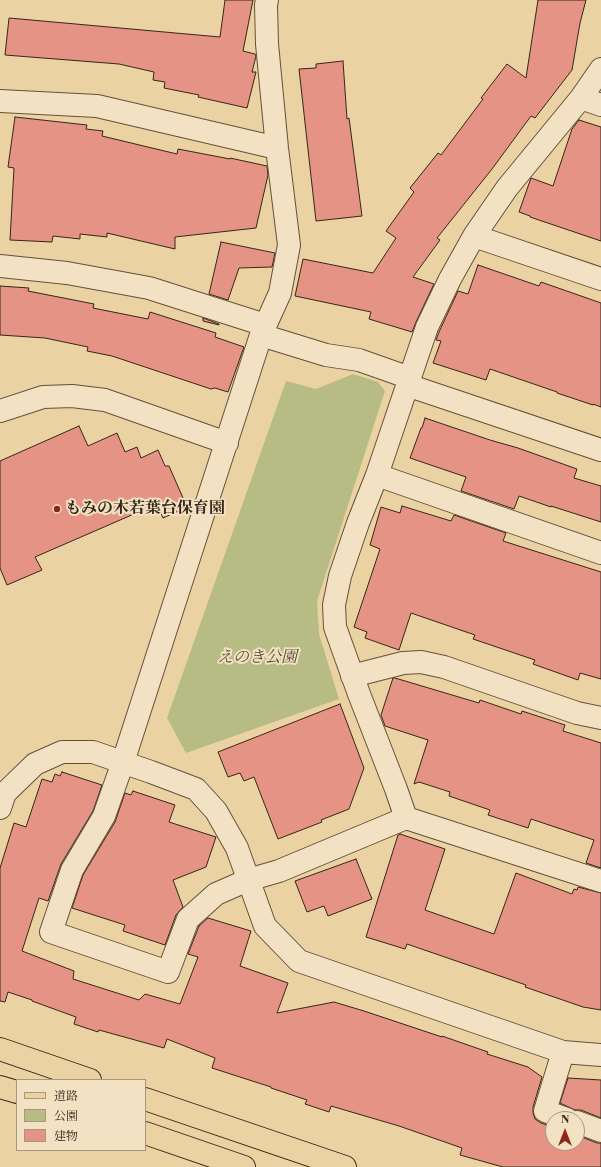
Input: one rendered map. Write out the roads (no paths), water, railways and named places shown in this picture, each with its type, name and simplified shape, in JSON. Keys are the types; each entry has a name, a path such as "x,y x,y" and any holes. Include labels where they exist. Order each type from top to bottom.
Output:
{"main road":[{"path":"0,1049 87,1079"},
{"path":"0,1087 16,1092"},
{"path":"146,1099 345,1167"},
{"path":"146,1133 244,1167"}],"street":[{"path":"267,0 267,44 277,148 289,245 280,293 263,330 123,762 104,816 72,870 51,932 168,972 188,919 216,894 248,880 279,871 406,818 601,881"},
{"path":"406,818 335,627 334,605 340,576 358,523 377,475 427,327 450,279 474,236 507,188 591,102 601,69"},
{"path":"0,102 98,106 277,148"},
{"path":"474,236 601,280"},
{"path":"0,266 67,272 149,288 326,355 359,360 408,381 601,450"},
{"path":"0,411 43,397 72,396 105,400 227,443"},
{"path":"377,475 601,552"},
{"path":"352,676 403,663 421,662 444,667 577,712 601,718"},
{"path":"0,808 5,793 35,764 62,752 93,752 196,789 216,811 237,848 265,926 299,961 563,1052 601,1055"},
{"path":"545,1111 563,1052"},
{"path":"585,1125 601,1131"}],"place":[{"name":"もみの木若葉台保育園","path":"57,509"}],"park label":[{"name":"えのき公園","path":"257,658"}]}
